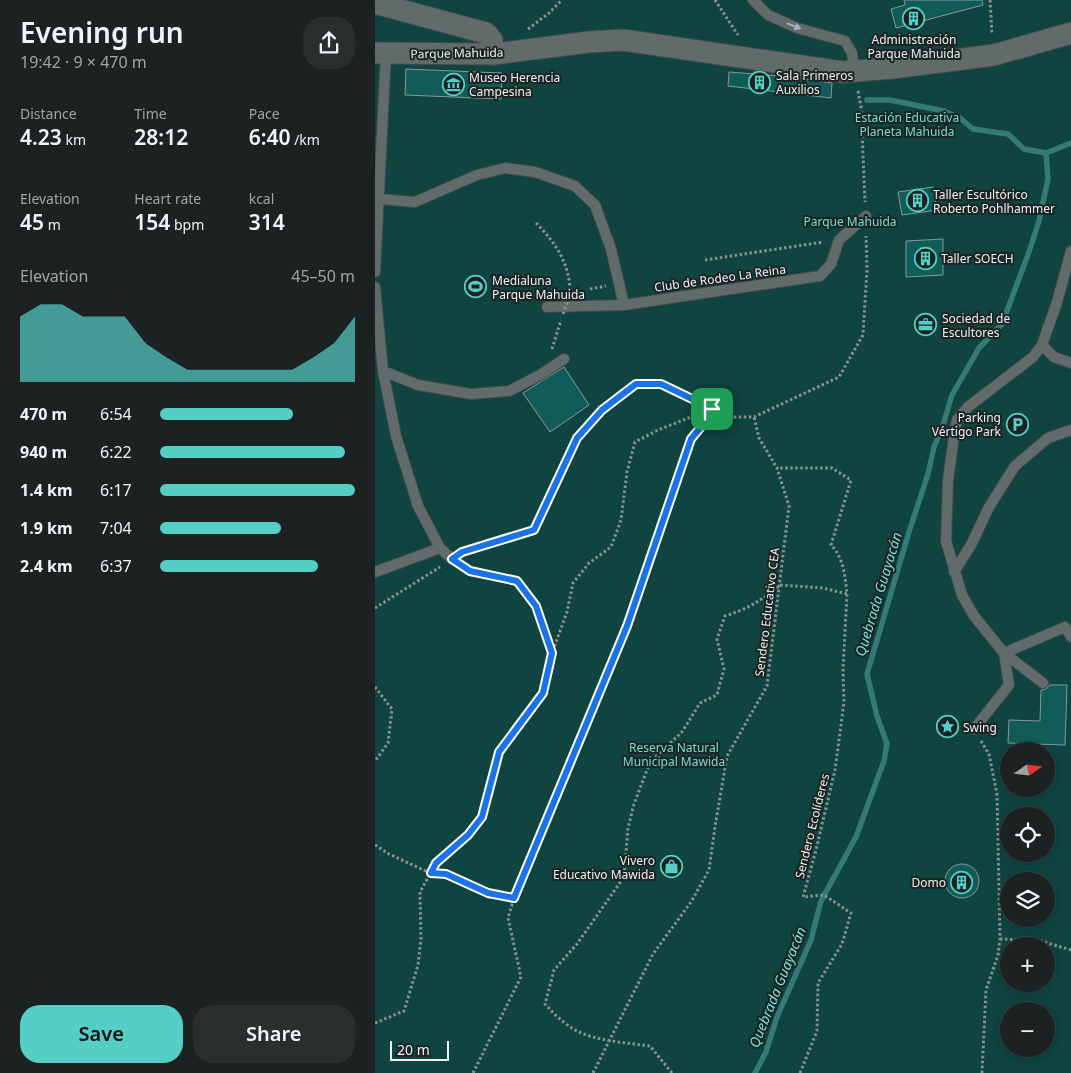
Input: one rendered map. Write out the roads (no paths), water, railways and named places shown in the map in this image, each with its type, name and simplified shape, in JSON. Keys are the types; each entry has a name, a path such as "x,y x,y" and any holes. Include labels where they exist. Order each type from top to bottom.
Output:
{"street":[{"path":"375,3 486,33 491,40 494,54"},
{"name":"Parque Mahuida","path":"381,53 494,54 589,42 623,40 843,72 893,68 994,55 1071,33"}],"lane":[{"path":"753,0 768,15 797,28 845,41 852,53 854,71"},
{"path":"375,272 381,53"},
{"path":"377,197 415,202 477,175 505,168 535,172 575,186 595,205 611,249 624,305"},
{"name":"Club de Rodeo La Reina","path":"547,306 624,305 820,276 831,264 839,240 866,216"},
{"path":"1043,682 1004,653 974,616 962,596 946,541 948,481 953,436 957,420 968,407 1033,357 1042,345 1057,302 1071,251"},
{"path":"375,287 383,371 396,436 418,506 440,548 452,559"},
{"path":"1042,345 1054,357 1071,363"},
{"path":"383,371 418,385 471,394 509,391 543,373 564,359"},
{"path":"954,572 971,545 989,507 1015,466 1048,438 1071,430"},
{"path":"375,572 440,548"},
{"path":"1004,653 1065,627 1071,637"},
{"path":"974,730 1009,685 1004,653"}],"waterway":[{"path":"867,100 890,100 944,111 960,118 973,129 1008,134 1024,149 1046,153 1071,143"},
{"name":"Quebrada Guayacán","path":"755,1073 766,1052 777,1017 811,940 821,901 856,837 884,761 887,744 877,716 867,674 928,474 934,447 952,395 979,348 1002,324 1029,252 1039,221 1048,179 1046,153"}],"place":[{"name":"Administración Parque Mahuida","path":"914,18"},
{"name":"Sala Primeros Auxilios","path":"760,82"},
{"name":"Museo Herencia Campesina","path":"453,84"},
{"name":"Taller Escultórico Roberto Pohlhammer","path":"917,201"},
{"name":"Taller SOECH","path":"925,258"},
{"name":"Medialuna Parque Mahuida","path":"476,287"},
{"name":"Sociedad de Escultores","path":"926,325"},
{"name":"Parking Vértigo Park","path":"1017,424"},
{"name":"Swing","path":"947,727"},
{"name":"Vivero Educativo Mawida","path":"671,867"},
{"name":"Domo","path":"962,882"}],"park label":[{"name":"Estación Educativa Planeta Mahuida","path":"907,124"},
{"name":"Reserva Natural Municipal Mawida","path":"674,754"}]}
